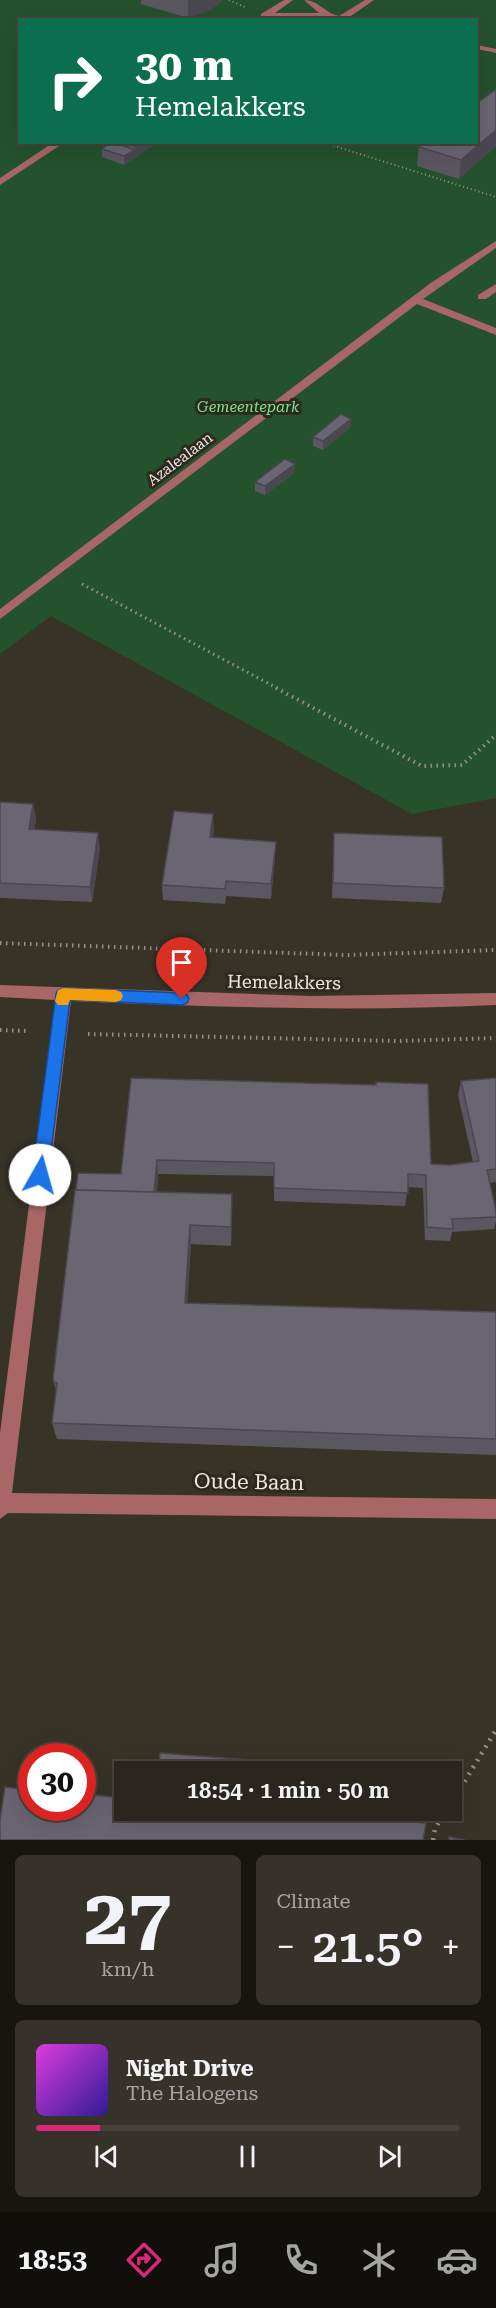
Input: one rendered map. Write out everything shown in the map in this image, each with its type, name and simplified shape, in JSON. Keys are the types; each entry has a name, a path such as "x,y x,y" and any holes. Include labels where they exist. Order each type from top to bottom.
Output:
{"street":[{"path":"262,17 289,0"},
{"path":"308,0 327,16"},
{"path":"345,18 370,0"},
{"path":"262,17 327,16 338,18"},
{"path":"478,47 496,51"},
{"path":"0,182 58,144"},
{"name":"Azalealaan","path":"0,615 436,284 496,244"},
{"path":"482,297 496,287"},
{"path":"417,300 496,332"},
{"name":"Hemelakkers","path":"0,991 359,1004 496,999"},
{"path":"0,1506 63,994"},
{"name":"Oude Baan","path":"0,1506 496,1509"}],"path":[{"path":"328,144 496,197"},
{"path":"57,570 422,766 462,765 496,735"},
{"path":"0,943 346,955 496,950"},
{"path":"0,1030 187,1038 399,1041 496,1038"},
{"path":"462,1786 496,1730"},
{"path":"433,1840 440,1821"}],"green space":[{"name":"Gemeentepark","path":"0,0 496,0 496,798 412,814 51,616 0,654"}],"building":[{"path":"496,89 496,130 461,160 419,147 423,144 478,144 478,102"},
{"path":"108,144 117,144 135,150 124,156 102,149"},
{"path":"341,414 351,419 323,441 313,437"},
{"path":"285,459 295,464 265,486 255,482"},
{"path":"0,802 33,804 29,829 98,833 90,887 0,883"},
{"path":"174,811 213,814 210,837 276,842 271,884 226,881 225,889 162,885"},
{"path":"334,833 442,837 444,888 333,883"},
{"path":"131,1078 376,1085 376,1082 428,1084 431,1164 450,1165 479,1161 461,1081 496,1078 496,1169 487,1170 496,1217 452,1219 453,1229 427,1227 426,1175 408,1174 408,1193 274,1188 274,1163 157,1160 154,1192 76,1190 78,1173 121,1174"},
{"path":"75,1190 232,1194 231,1227 190,1225 185,1303 496,1312 496,1439 52,1423 57,1383 53,1379"},
{"path":"160,1753 262,1761 159,1761"},
{"path":"5,1787 18,1788 18,1821 96,1821 96,1795 114,1797 114,1821 400,1821 426,1823 423,1840 0,1840 0,1820"},
{"path":"449,1837 465,1840 449,1840"}],"slow traffic":[{"path":"63,1001 63,994 116,996"}],"route":[{"path":"40,1175 63,994 182,999"}]}
